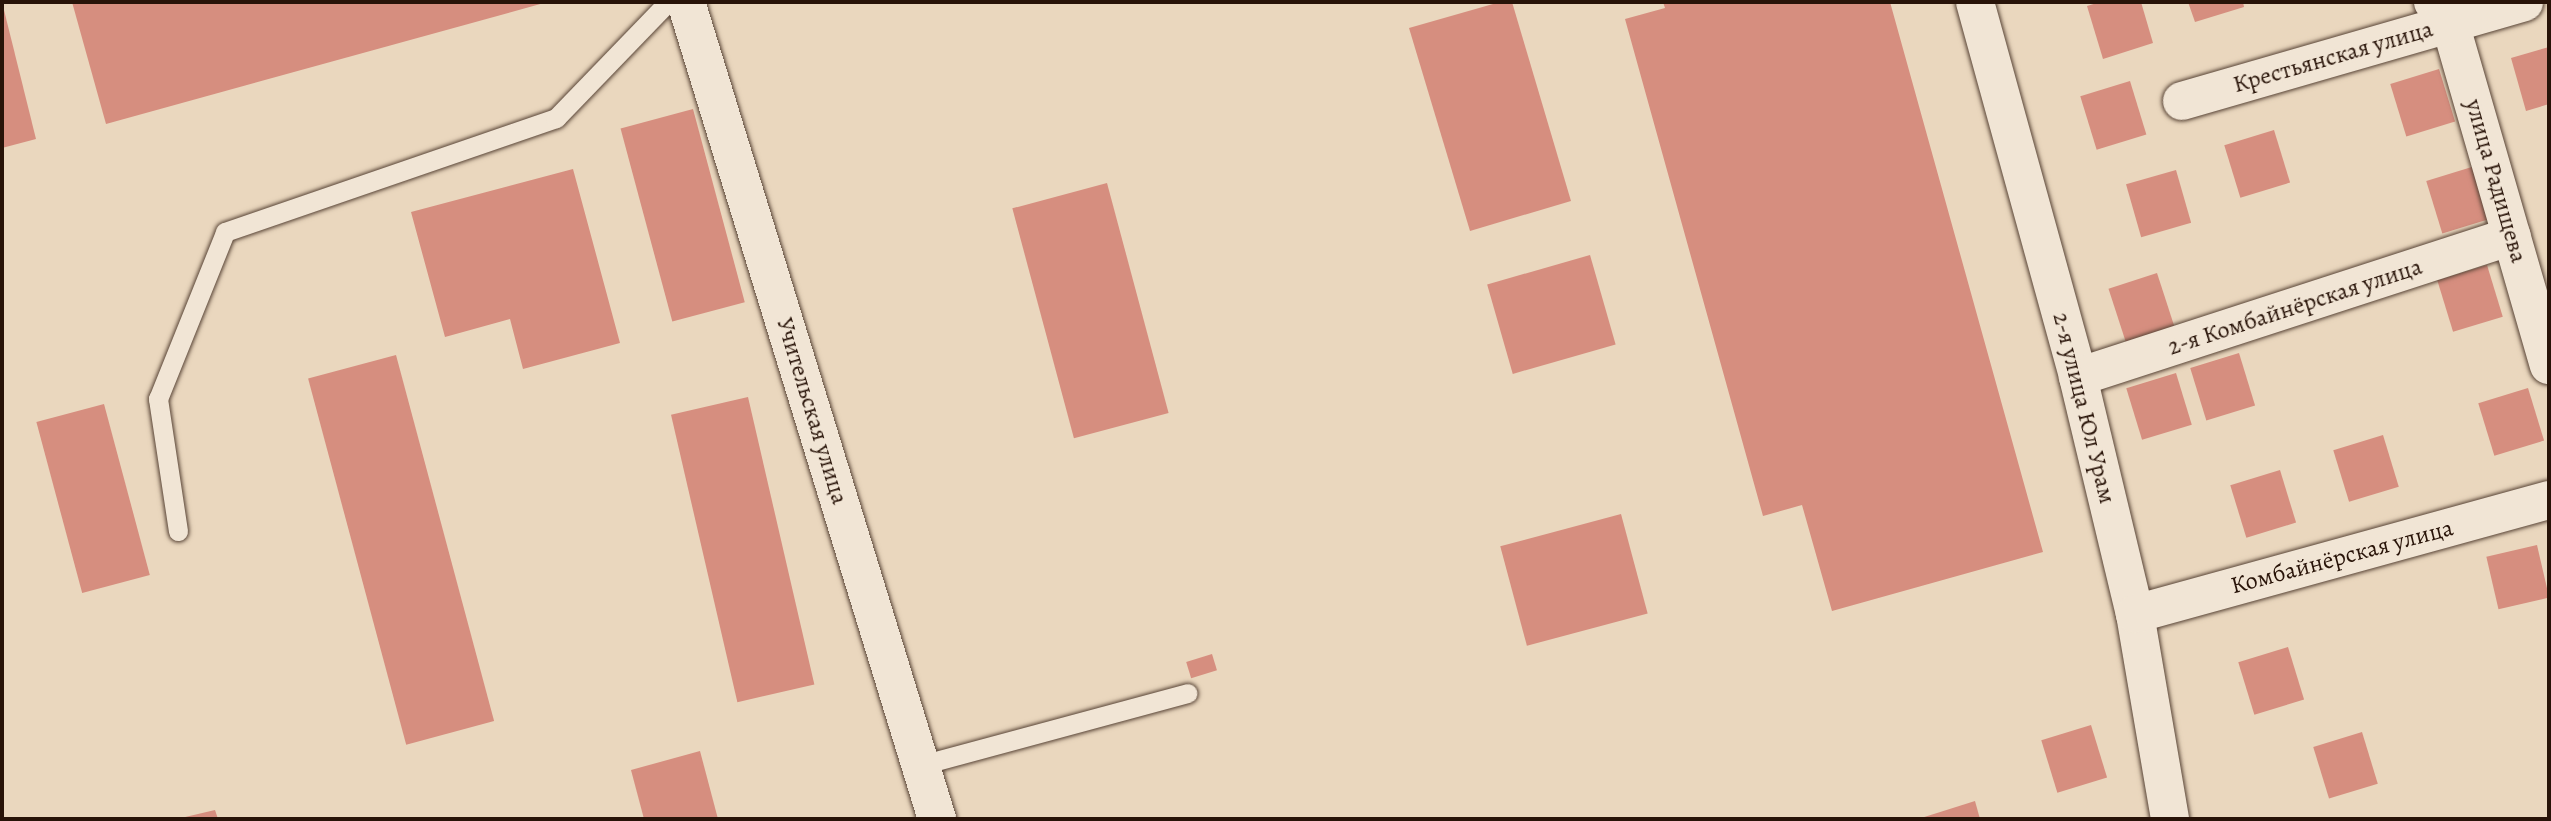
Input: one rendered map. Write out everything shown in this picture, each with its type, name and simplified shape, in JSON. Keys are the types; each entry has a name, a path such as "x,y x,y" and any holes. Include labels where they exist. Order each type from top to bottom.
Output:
{"street":[{"name":"Учительская улица","path":"687,2 937,819"},
{"name":"2-я улица Юл Урам","path":"1975,2 2078,377 2135,614 2170,819"},
{"name":"Крестьянская улица","path":"2182,101 2442,13 2524,2"},
{"name":"улица Радищева","path":"2442,13 2512,236 2549,365"},
{"name":"2-я Комбайнёрская улица","path":"2078,377 2512,236"},
{"name":"Комбайнёрская улица","path":"2135,614 2549,500"}],"lane":[{"path":"177,531 158,400 225,232 556,118 668,2"},
{"path":"921,765 1187,693"}],"building":[{"path":"2,2 36,139 2,148"},
{"path":"72,2 544,2 544,3 106,124"},
{"path":"1500,2 1512,2 1571,201 1470,231 1409,28"},
{"path":"1663,2 1890,2 2043,552 1832,611 1802,505 1763,516 1625,19 1665,8"},
{"path":"2100,2 2141,2 2153,43 2103,59 2087,6"},
{"path":"2188,2 2243,2 2244,7 2195,22"},
{"path":"2549,47 2549,104 2526,111 2511,58"},
{"path":"2439,69 2455,122 2406,137 2390,84"},
{"path":"2130,81 2146,135 2097,150 2080,96"},
{"path":"693,109 745,302 672,322 621,128"},
{"path":"2274,130 2290,183 2240,198 2224,145"},
{"path":"2475,166 2491,219 2442,234 2426,181"},
{"path":"573,169 620,343 523,369 510,319 445,337 411,212"},
{"path":"2176,170 2191,223 2141,237 2126,184"},
{"path":"1107,183 1169,413 1074,438 1012,208"},
{"path":"1590,255 1616,344 1513,374 1487,284"},
{"path":"2487,265 2503,317 2453,332 2437,280"},
{"path":"2157,273 2174,326 2126,342 2108,289"},
{"path":"2239,353 2255,406 2206,421 2190,368"},
{"path":"396,355 494,721 406,745 308,379"},
{"path":"2176,373 2192,425 2142,440 2126,388"},
{"path":"2528,388 2544,441 2494,456 2478,403"},
{"path":"748,397 814,684 737,702 671,415"},
{"path":"104,404 150,575 82,593 36,422"},
{"path":"2383,435 2399,487 2349,502 2333,450"},
{"path":"2280,470 2296,523 2246,538 2230,485"},
{"path":"1621,514 1648,613 1527,646 1500,546"},
{"path":"2537,545 2549,598 2498,609 2486,557"},
{"path":"2288,647 2304,700 2254,715 2238,662"},
{"path":"1212,654 1217,670 1191,678 1186,662"},
{"path":"2091,725 2107,778 2057,793 2041,740"},
{"path":"2362,732 2378,784 2329,799 2313,747"},
{"path":"700,751 718,819 644,819 631,770"},
{"path":"1975,801 1980,819 1918,819"},
{"path":"215,810 218,819 181,819 181,818"}]}
